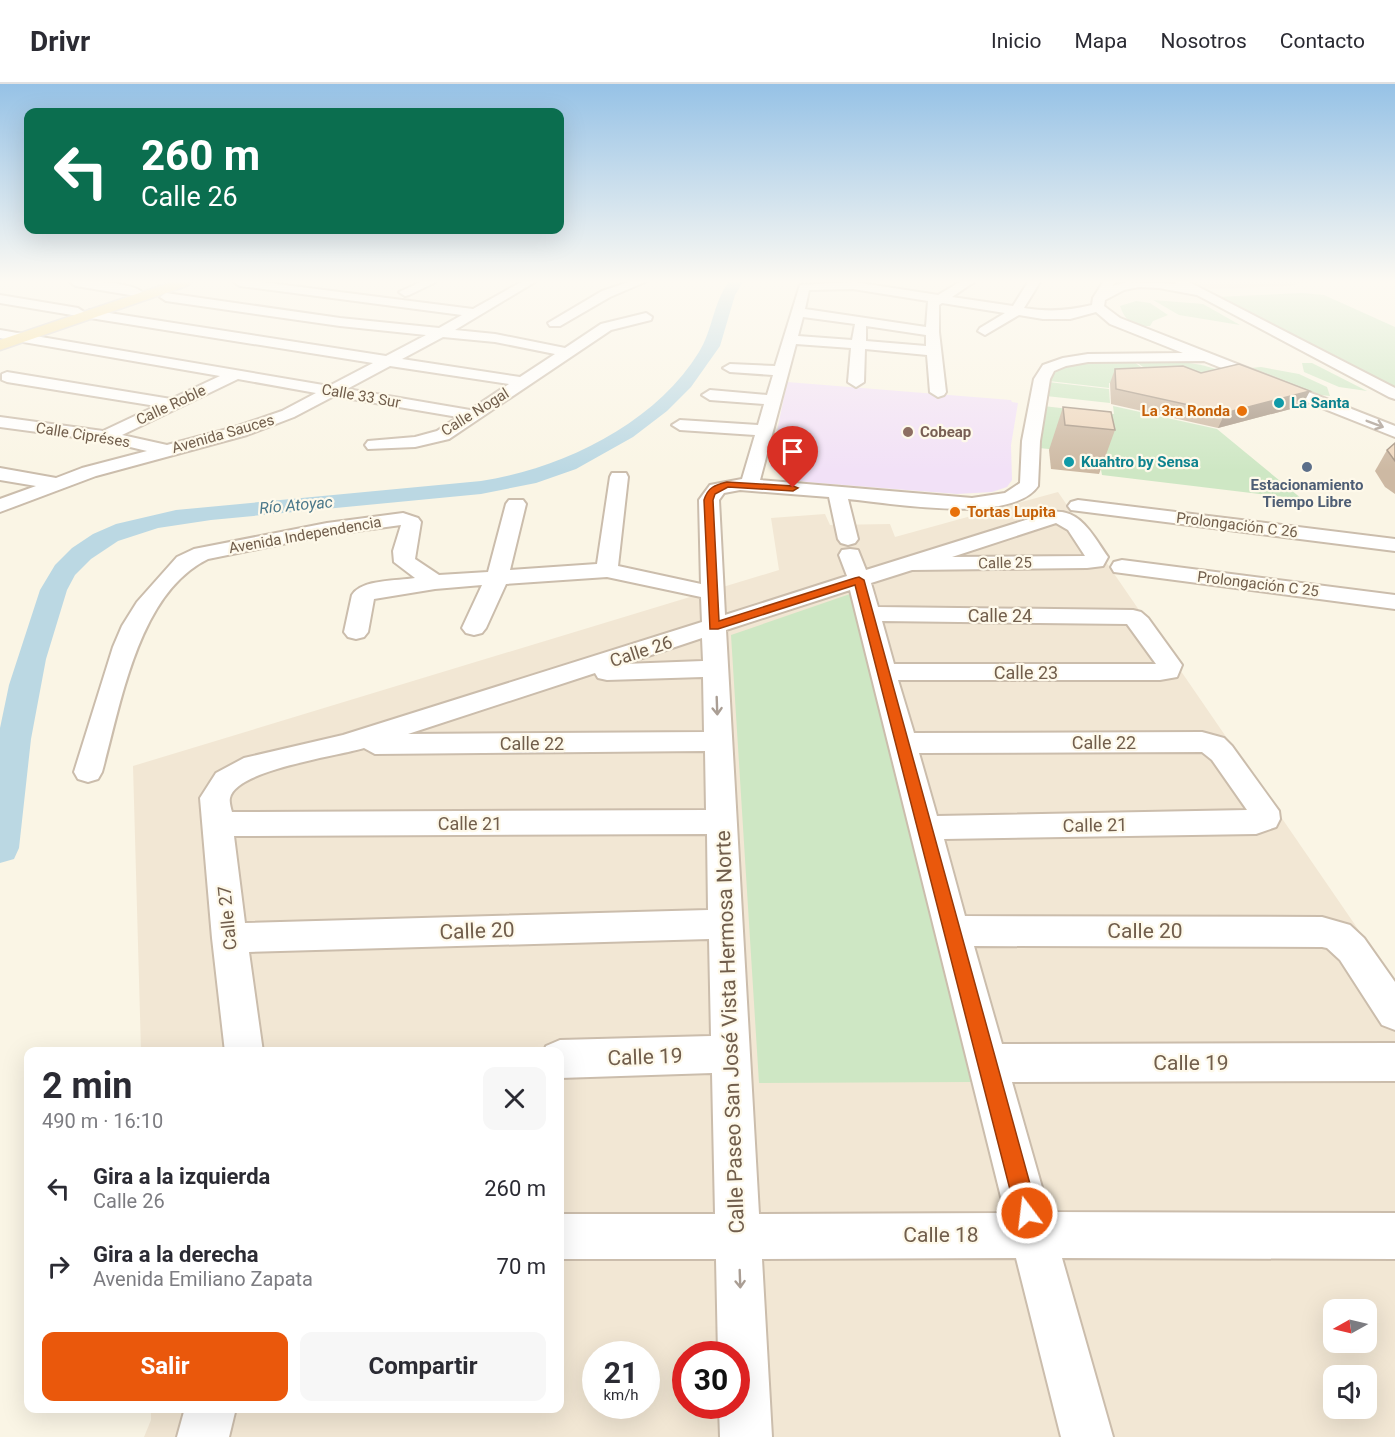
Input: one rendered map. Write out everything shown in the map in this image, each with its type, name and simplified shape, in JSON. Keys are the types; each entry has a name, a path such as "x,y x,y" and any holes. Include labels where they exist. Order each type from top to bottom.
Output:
{"street":[{"name":"Calle 33 Sur","path":"61,345 473,416"},
{"path":"283,345 522,382"},
{"name":"Avenida Sauces","path":"0,506 55,483 261,424 334,391 418,345"},
{"path":"539,345 569,350"},
{"name":"Calle Nogal","path":"374,445 430,439 454,428 577,345"},
{"path":"788,345 750,484 956,504 983,503 1011,498 1029,486 1031,441 1042,379 1048,368 1088,358 1203,357"},
{"path":"856,382 859,345"},
{"path":"861,345 934,351"},
{"path":"933,345 938,392"},
{"path":"1173,345 1395,432"},
{"path":"1301,345 1395,394"},
{"path":"3,378 82,348"},
{"path":"730,368 781,372"},
{"name":"Calle Roble","path":"105,436 237,374"},
{"path":"3,378 174,404"},
{"path":"711,395 773,400"},
{"name":"Calle Cipréses","path":"0,422 105,436 166,450"},
{"path":"680,425 764,431"},
{"path":"0,474 55,483"},
{"path":"607,570 619,477"},
{"name":"Calle Paseo San José Vista Hermosa Norte","path":"746,1437 709,500 711,493 717,487 727,484 750,484"},
{"path":"837,492 856,572 1086,1437"},
{"path":"474,628 497,578 516,504"},
{"name":"Calle 26","path":"221,785 234,775 251,767 346,744 574,673 713,610 856,572 915,564 1070,511"},
{"name":"Prolongación C 26","path":"1070,511 1395,545"},
{"name":"Calle 25","path":"915,564 1095,561 1097,557 1073,522 1070,511"},
{"name":"Avenida Independencia","path":"88,772 125,647 134,626 156,594 189,558 327,529 403,519 411,522 413,528 403,552 405,562 435,582"},
{"name":"Prolongación C 25","path":"1122,567 1395,602"},
{"path":"356,632 361,599 367,593 435,582 607,570 713,610"},
{"name":"Calle 24","path":"856,572 1133,617 1140,623 1169,665 1168,671"},
{"path":"574,673 715,669"},
{"name":"Calle 23","path":"883,672 1168,671"},
{"name":"Calle 22","path":"346,744 718,741"},
{"name":"Calle 22","path":"902,743 1202,742 1214,745 1222,753 1264,811 1265,819"},
{"name":"Calle 27","path":"221,785 215,798 229,938 243,1047"},
{"name":"Calle 21","path":"925,828 1256,822 1265,819"},
{"name":"Calle 21","path":"218,824 722,822"},
{"name":"Calle 20","path":"229,938 726,924"},
{"name":"Calle 20","path":"952,931 1322,932 1338,936 1352,949 1395,1013"},
{"name":"Calle 19","path":"564,1059 731,1054"},
{"name":"Calle 19","path":"987,1063 1395,1062"},
{"name":"Calle 18","path":"564,1237 1395,1236"},
{"path":"202,1437 209,1413"}],"shaded area":[{"path":"787,382 1011,400 1018,403 1011,445 1012,480 1007,487 992,492 957,494 806,482 783,477 770,466"},
{"path":"1058,492 1395,983 1395,1437 144,1437 151,1420 151,1413 564,1413 564,1047 141,1047 133,766 779,570 771,518 825,514 830,525 890,524 895,537"}],"green space":[{"path":"1309,345 1395,345 1395,389"},
{"path":"1130,359 1159,380 1109,383 1109,388 1049,381 1050,374 1078,362"},
{"path":"1132,359 1185,362 1237,376 1161,380"},
{"path":"1302,363 1312,363 1367,391 1339,387 1304,372"},
{"path":"1261,367 1299,374 1327,387 1330,396 1320,395 1251,368"},
{"path":"1048,382 1109,389 1110,403 1046,396"},
{"path":"1043,406 1114,414 1113,406 1217,429 1302,499 1102,475 1098,454 1039,448"},
{"path":"850,594 971,1082 759,1083 731,635"}],"building":[{"path":"1239,364 1310,391 1225,413 1116,389 1115,369 1183,366 1201,373"},
{"path":"1063,407 1111,412 1115,430 1065,425"},
{"path":"1395,443 1395,461 1387,450"}],"waterway":[{"name":"Río Atoyac","path":"0,848 15,739 31,659 53,590 64,570 82,553 109,536 158,520 481,487 548,472 608,445 644,420 684,383 711,345"}],"place":[{"name":"La Santa","path":"1279,403"},
{"name":"La 3ra Ronda","path":"1242,411"},
{"name":"Cobeap","path":"908,432"},
{"name":"Kuahtro by Sensa","path":"1069,462"},
{"name":"Estacionamiento Tiempo Libre","path":"1307,467"},
{"name":"Tortas Lupita","path":"955,512"}],"route":[{"path":"793,488 727,484 717,487 711,493 709,500 714,627 859,580 1027,1213"}]}
